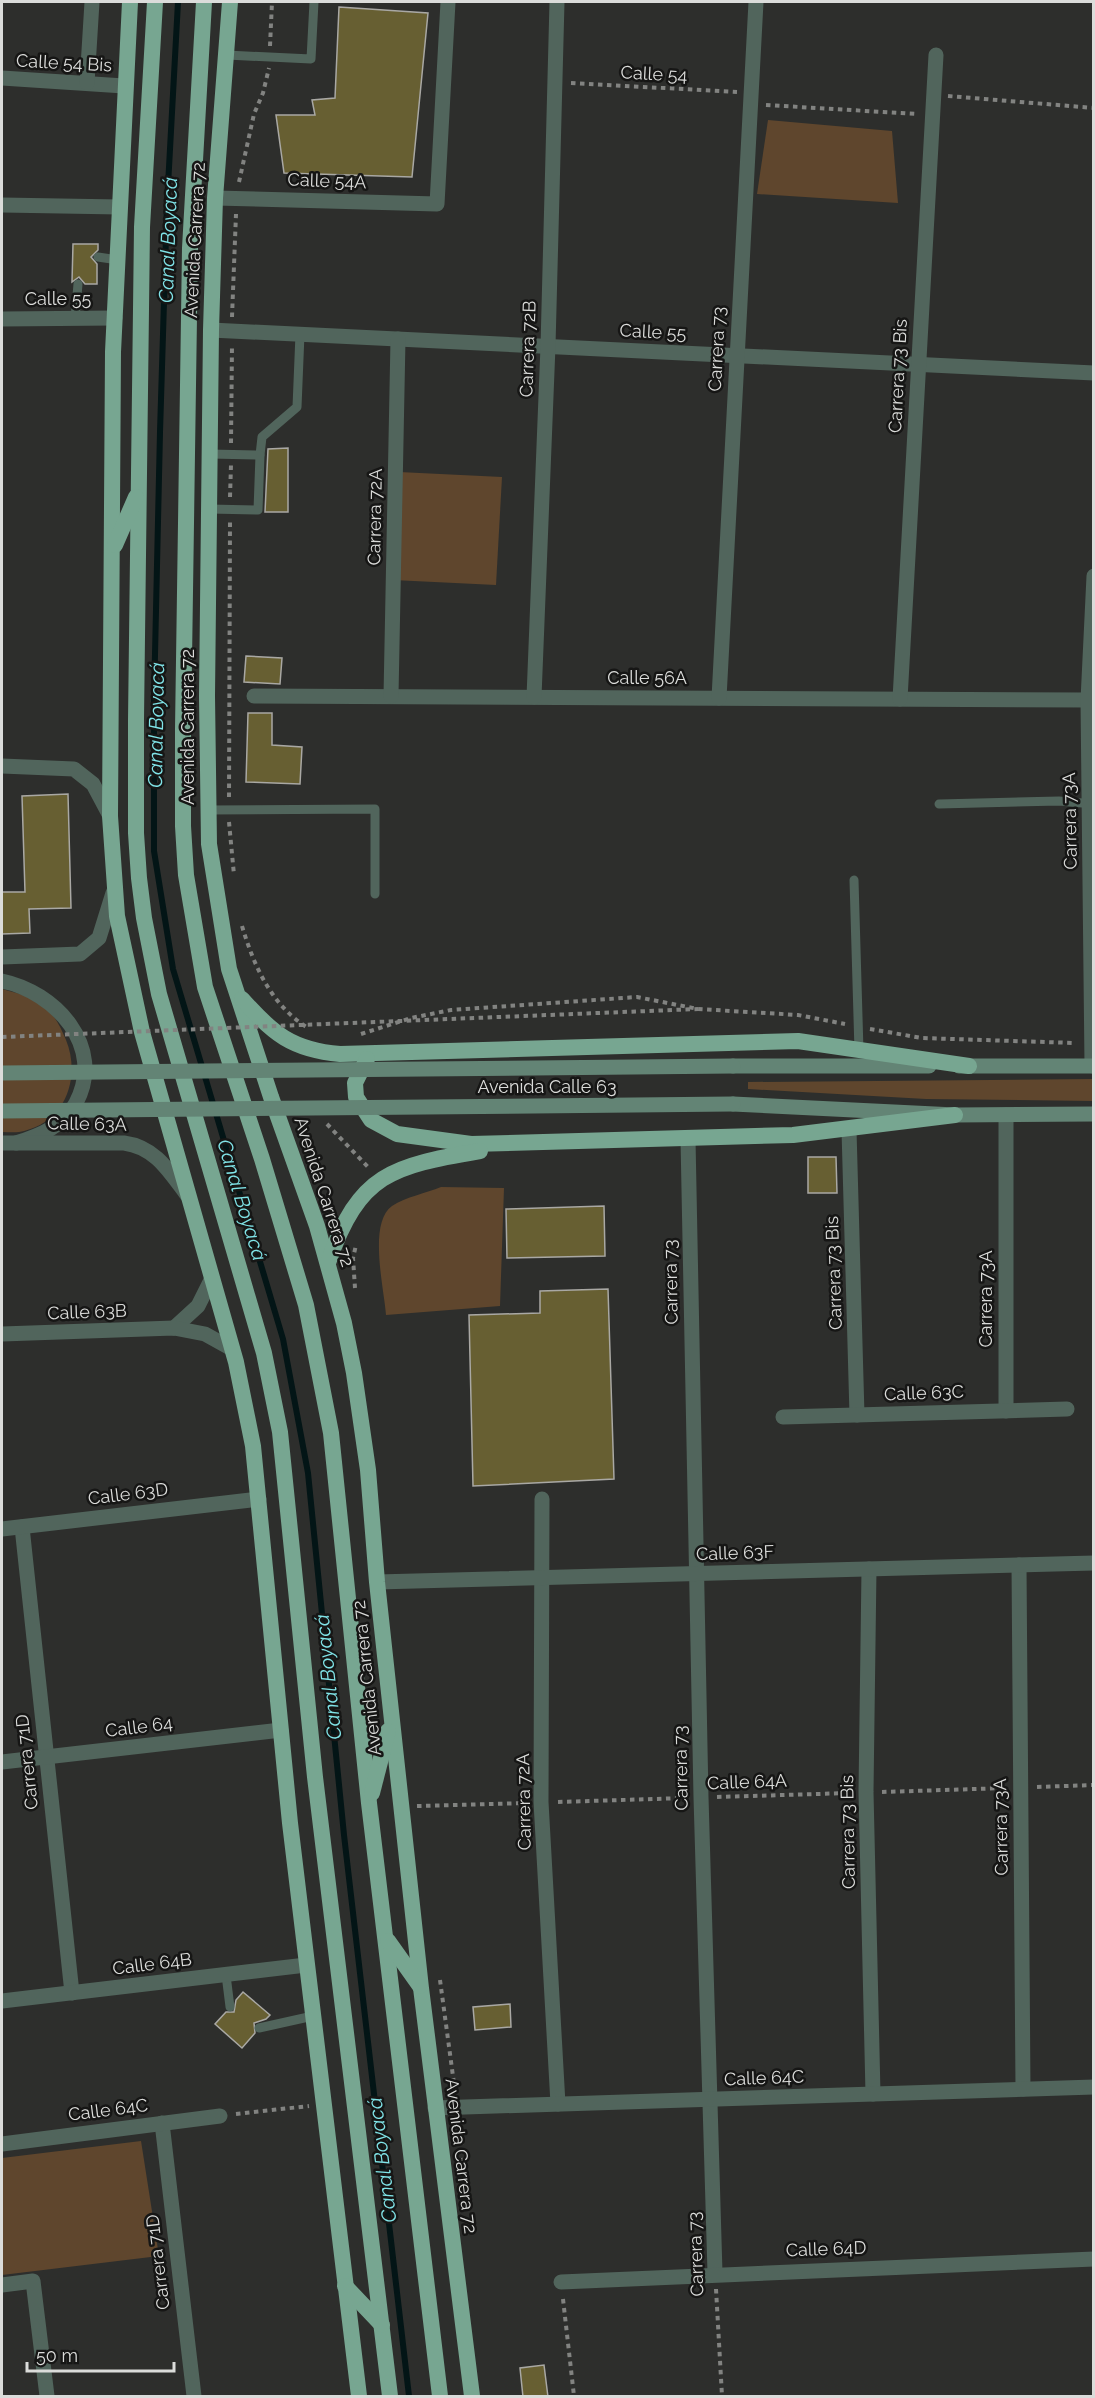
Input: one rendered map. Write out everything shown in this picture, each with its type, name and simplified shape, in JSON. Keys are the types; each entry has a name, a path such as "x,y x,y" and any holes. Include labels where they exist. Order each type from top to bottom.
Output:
{"highway":[{"path":"130,2 124,86 115,318 110,816 114,887 122,943 142,1032 232,1349 244,1399 259,1499 306,1965 359,2397"},
{"path":"155,2 142,227 136,833 144,918 157,986 264,1353 280,1432 315,1777 390,2397"},
{"name":"Avenida Carrera 72","path":"204,2 190,248 186,454 183,825 190,906 205,987 302,1294 324,1388 331,1433 369,1803 440,2397"},
{"name":"Avenida Carrera 72","path":"230,2 215,198 211,330 207,810 215,895 225,952 236,993 317,1226 344,1323 362,1418 391,1720 421,1988 472,2397"},
{"path":"190,248 215,198"},
{"path":"186,454 209,482"},
{"path":"112,551 140,489"},
{"path":"185,577 208,554"},
{"path":"122,943 157,986"},
{"path":"142,1032 157,986"},
{"path":"236,993 282,1039 298,1046 326,1053 770,1040 798,1041 860,1058 969,1066"},
{"path":"371,1053 355,1083 356,1097 372,1120 397,1134 440,1141 519,1144 793,1135 956,1116"},
{"path":"327,1263 339,1230 352,1208 380,1179 398,1169 425,1160 519,1144"},
{"path":"369,1803 391,1720"},
{"path":"385,1937 421,1988"},
{"path":"345,2286 382,2325"}],"main road":[{"name":"Avenida Calle 63","path":"2,1073 733,1066 860,1058"},
{"path":"969,1066 1093,1066"},
{"name":"Avenida Calle 63","path":"2,1111 733,1104 956,1116 1094,1114"}],"street":[{"path":"87,83 92,2"},
{"name":"Calle 54A","path":"215,198 437,204 448,2"},
{"name":"Carrera 72B","path":"534,697 548,346 557,2"},
{"name":"Carrera 73","path":"719,698 756,2"},
{"name":"Carrera 73 Bis","path":"900,699 936,55"},
{"name":"Calle 54 Bis","path":"2,78 124,86"},
{"path":"2,205 120,207"},
{"name":"Calle 55","path":"2,319 115,318"},
{"name":"Calle 55","path":"211,330 1094,373"},
{"name":"Carrera 72A","path":"391,696 398,339"},
{"name":"Carrera 73A","path":"1093,1066 1088,700 1094,576"},
{"name":"Calle 56A","path":"254,696 1088,700"},
{"path":"2,766 74,769 93,784 110,816"},
{"path":"2,957 68,956 80,954 89,949 99,938 106,923 114,887"},
{"path":"2,981 19,984 39,994 67,1018 76,1035 83,1068 76,1103 64,1118 38,1136 9,1143"},
{"name":"Carrera 73A","path":"1005,1411 1006,1115"},
{"name":"Carrera 73 Bis","path":"849,1130 857,1414"},
{"name":"Carrera 73","path":"688,1139 701,1797 716,2273"},
{"name":"Calle 63A","path":"9,1143 139,1145 158,1158 187,1195"},
{"path":"174,1328 198,1306 212,1278"},
{"name":"Calle 63B","path":"2,1334 174,1328 205,1334 232,1349"},
{"name":"Calle 63C","path":"783,1417 1066,1408"},
{"name":"Calle 63D","path":"2,1529 259,1499"},
{"name":"Carrera 72A","path":"542,1499 541,1802 558,2104"},
{"name":"Carrera 71D","path":"22,1527 72,1993"},
{"name":"Calle 63F","path":"377,1582 1094,1563"},
{"name":"Carrera 73A","path":"1019,1565 1023,2089"},
{"name":"Carrera 73 Bis","path":"869,1569 866,1792 873,2094"},
{"name":"Calle 64","path":"2,1762 281,1730"},
{"name":"Calle 64B","path":"2,2001 306,1965"},
{"name":"Calle 64C","path":"435,2108 1094,2087"},
{"name":"Calle 64C","path":"2,2144 220,2116"},
{"name":"Carrera 71D","path":"162,2123 194,2397"},
{"name":"Calle 64D","path":"561,2282 716,2273 1094,2259"},
{"path":"2,2285 33,2281 47,2397"}],"lane":[{"path":"227,55 311,58 314,2"},
{"path":"98,257 118,260"},
{"path":"75,318 78,284"},
{"path":"209,509 258,510 262,437 297,407 300,334"},
{"path":"210,454 260,455"},
{"path":"939,804 1059,801 1091,804"},
{"path":"207,810 375,809 375,894"},
{"path":"854,880 860,1058"},
{"path":"226,1975 230,2007"},
{"path":"259,2028 313,2016"}],"path":[{"path":"235,883 229,810 229,696 232,331 236,198 252,122 268,77 272,2"},
{"name":"Calle 54","path":"555,82 932,115"},
{"path":"933,94 1094,108"},
{"path":"207,696 254,696"},
{"path":"242,925 259,976 286,1010 312,1030"},
{"path":"359,1035 411,1018 452,1010 501,1005 637,997 698,1010"},
{"path":"2,1037 698,1010 798,1015 922,1038 1073,1043"},
{"name":"Calle 64A","path":"401,1806 1094,1785"},
{"path":"220,2116 324,2104"},
{"name":"Carrera 73","path":"716,2273 722,2397"},
{"path":"561,2282 574,2397"}],"shaded area":[{"path":"768,120 892,131 898,203 757,194"},
{"path":"399,472 502,477 496,585 393,580"},
{"path":"2,989 29,997 48,1010 60,1026 66,1040 72,1068 66,1096 60,1108 38,1126 19,1132 2,1132"},
{"path":"1093,1079 1093,1101 926,1099 748,1089 748,1082"},
{"path":"441,1187 504,1188 500,1306 386,1315 379,1257 381,1226 385,1214 398,1203"},
{"path":"141,2141 159,2256 2,2275 2,2158"}],"building":[{"path":"339,7 428,13 412,177 284,173 276,115 315,115 312,100 335,98"},
{"path":"73,244 98,244 98,250 91,257 97,264 97,284 85,284 79,277 72,282"},
{"path":"288,448 288,512 265,512 268,449"},
{"path":"246,656 282,658 280,684 244,682"},
{"path":"248,713 272,713 272,745 302,747 300,784 246,782"},
{"path":"68,794 71,908 29,909 30,933 2,934 2,892 25,892 22,796"},
{"path":"808,1157 836,1157 837,1193 808,1193"},
{"path":"604,1206 605,1256 507,1258 506,1209"},
{"path":"608,1289 614,1479 473,1486 469,1315 540,1313 540,1291"},
{"path":"243,1992 270,2015 254,2023 255,2033 242,2048 215,2024 226,2012 234,2012 236,2000"},
{"path":"510,2004 511,2027 475,2030 473,2007"},
{"path":"544,2365 548,2397 523,2397 520,2368"}],"waterway":[{"name":"Canal Boyacá","path":"178,2 167,204 160,432 154,699 154,851 173,969 283,1339 308,1473 344,1835 409,2396"}]}
